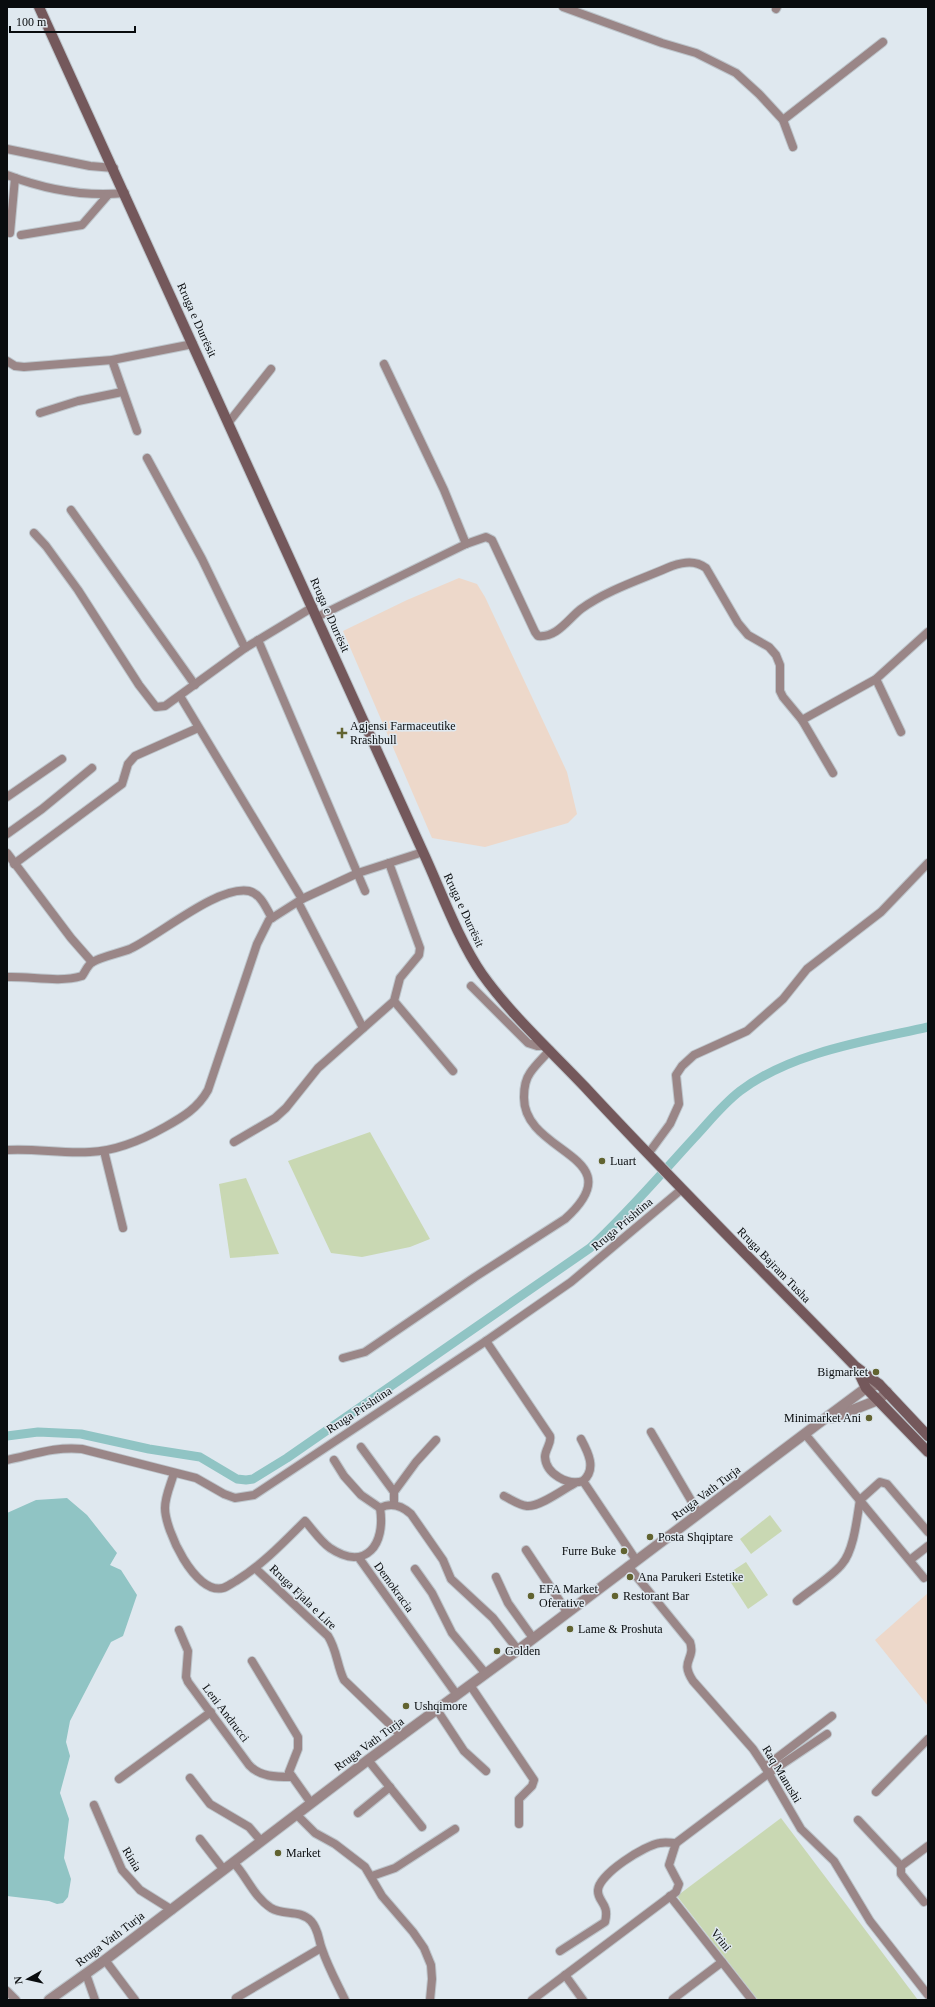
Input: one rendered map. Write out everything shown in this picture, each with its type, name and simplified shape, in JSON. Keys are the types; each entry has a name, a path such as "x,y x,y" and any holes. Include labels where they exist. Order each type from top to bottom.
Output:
{"main road":[{"name":"Rruga e Durrësit","path":"39,7 114,168 470,953 482,973 521,1022 678,1185"},
{"name":"Rruga Bajram Tusha","path":"678,1185 855,1366 883,1388 928,1436"},
{"name":"Rruga Bajram Tusha","path":"855,1366 866,1388 928,1452"}],"street":[{"path":"563,7 662,43 696,53 736,73 760,94 783,120 793,146"},
{"path":"783,120 883,42"},
{"path":"7,149 90,166 114,168"},
{"path":"10,232 11,177 60,189 108,195 125,193"},
{"path":"21,235 82,225 108,195"},
{"path":"7,371 15,366 112,360 193,344"},
{"path":"112,360 137,431"},
{"path":"7,361 15,366"},
{"path":"384,364 444,490 466,544"},
{"path":"229,422 271,369"},
{"path":"40,413 78,401 122,392"},
{"path":"147,458 202,559 245,648"},
{"path":"71,510 195,685"},
{"path":"34,534 78,590 153,705 161,708 180,696 245,648 312,607"},
{"path":"317,617 466,544 486,537 492,540 538,636 544,636 563,626 581,609 607,595 672,566 682,563 699,563 706,568 748,635 770,647 776,655 780,665 780,691 783,697 802,720 833,773"},
{"path":"802,720 876,679 928,632"},
{"path":"258,640 358,873 364,891"},
{"path":"876,679 902,732"},
{"path":"180,696 300,901 363,1028"},
{"path":"14,864 122,784 128,764 135,756 198,728"},
{"path":"7,798 62,758"},
{"path":"7,834 42,809 92,768"},
{"path":"7,1150 76,1152 104,1151 127,1145 157,1132 181,1119 202,1101 216,1070 257,944 266,924 272,918 300,901 358,873 423,852"},
{"path":"7,853 71,938 92,962"},
{"path":"234,1142 274,1118 286,1108 318,1068 394,1001 400,978 419,955 420,948 389,863"},
{"path":"650,1156 670,1124 679,1104 676,1075 682,1066 694,1055 747,1031 782,999 807,968 881,912 928,863"},
{"path":"7,977 28,976 65,979 82,976 92,962 130,948 215,898 236,891 249,891 256,894 263,901 272,918"},
{"path":"343,1358 365,1352 475,1277 565,1219 582,1202 589,1189 587,1172 529,1120 524,1105 524,1090 529,1074 547,1048 528,1043 471,986"},
{"path":"394,1001 453,1071"},
{"path":"104,1151 123,1228"},
{"name":"Rruga Prishtina","path":"8,1459 68,1448 82,1449 196,1478 224,1494 235,1498 254,1495 486,1341 571,1282 678,1185"},
{"path":"486,1341 550,1436 551,1439 545,1456 549,1467 562,1479 579,1482"},
{"path":"866,1388 883,1388 878,1400"},
{"name":"Rruga Vath Turja","path":"49,2000 172,1910 297,1815 310,1803 486,1674 866,1388"},
{"name":"Rruga Vath Turja","path":"819,1423 878,1400"},
{"path":"651,1432 699,1514"},
{"path":"805,1434 924,1578"},
{"path":"504,1496 517,1504 528,1506 538,1504 588,1476 591,1460 581,1439"},
{"path":"394,1505 394,1492 416,1462 436,1440"},
{"path":"361,1447 394,1492"},
{"path":"334,1460 344,1476 361,1495 380,1508 387,1504 406,1509 443,1560 451,1579 493,1618 518,1650"},
{"path":"174,1473 167,1494 165,1508 172,1536 196,1576 205,1584 215,1589 224,1588 256,1569 305,1522 329,1548 344,1556 358,1558"},
{"name":"Raq Manushi","path":"579,1482 632,1563 690,1642 692,1648 686,1664 686,1669 693,1681 753,1749 767,1770 798,1824 810,1839 834,1861 870,1920 928,1995"},
{"path":"797,1601 842,1565 848,1554 856,1526 860,1500 880,1482 884,1482 928,1532"},
{"name":"Demokracia","path":"380,1508 381,1523 376,1543 370,1552 358,1558 457,1695"},
{"path":"910,1560 928,1546"},
{"path":"526,1550 567,1612"},
{"name":"Rruga Fjala e Lire","path":"256,1569 328,1636 335,1647 339,1670 344,1680 402,1736"},
{"path":"415,1570 432,1593 452,1633 486,1674"},
{"path":"496,1577 508,1603 534,1638"},
{"name":"Leni Andrucci","path":"179,1630 188,1651 186,1677 188,1682 252,1768 268,1776 292,1777"},
{"path":"252,1661 298,1737 298,1749 289,1772 310,1803"},
{"path":"470,1685 534,1780 532,1786 519,1799 519,1824"},
{"path":"437,1710 464,1751 486,1771"},
{"path":"119,1779 211,1712"},
{"path":"532,2000 670,1896 678,1888 679,1884 669,1865 676,1843 832,1716"},
{"path":"767,1770 828,1734"},
{"path":"876,1792 928,1740"},
{"path":"368,1760 422,1827"},
{"path":"190,1778 210,1804 243,1823 261,1841"},
{"path":"358,1813 390,1787"},
{"name":"Rinia","path":"94,1805 122,1870 140,1890 172,1910"},
{"path":"297,1815 315,1833 358,1861 372,1876 382,1896 413,1932 424,1948 431,1965 432,1979 430,2000"},
{"path":"858,1820 901,1866 902,1874 924,1902"},
{"path":"372,1876 395,1868 455,1829"},
{"path":"200,1840 224,1870"},
{"path":"560,1951 605,1922 607,1914 606,1906 599,1896 598,1889 602,1879 636,1853 660,1843 676,1843"},
{"path":"901,1866 928,1846"},
{"path":"234,1862 256,1894 271,1908 280,1911 299,1913 311,1921 319,1933 321,1948 345,2000"},
{"name":"Vrini","path":"670,1896 752,2000"},
{"path":"236,1998 321,1948"},
{"path":"105,1960 135,2000"},
{"path":"673,1999 722,1962"},
{"path":"86,1974 95,2000"},
{"path":"565,1975 583,2000"},
{"path":"7,1991 16,2000"}],"shaded area":[{"path":"459,578 477,584 485,597 567,772 577,814 568,823 485,847 432,838 343,631 407,600"},
{"path":"370,1132 430,1239 410,1247 362,1257 331,1253 288,1161"},
{"path":"246,1178 279,1254 230,1258 219,1184"},
{"path":"67,1498 87,1515 117,1553 110,1565 121,1570 137,1595 123,1636 111,1642 70,1721 66,1742 70,1756 60,1793 69,1819 64,1858 71,1879 68,1897 63,1903 57,1904 49,1901 7,1896 7,1513 36,1500"},
{"path":"770,1515 782,1531 751,1554 740,1539"},
{"path":"746,1562 768,1595 748,1609 726,1575"},
{"path":"928,1593 928,1706 875,1640"},
{"path":"781,1818 918,2000 758,2000 677,1896"}],"waterway":[{"path":"7,1436 38,1432 81,1434 149,1449 200,1457 237,1479 253,1479 287,1458 590,1248 630,1208 721,1108 740,1091 760,1078 806,1057 855,1043 928,1027"}],"place":[{"name":"Agjensi Farmaceutike Rrashbull","path":"342,733"},
{"name":"Luart","path":"602,1161"},
{"name":"Bigmarket","path":"876,1372"},
{"name":"Minimarket Ani","path":"869,1418"},
{"name":"Posta Shqiptare","path":"650,1537"},
{"name":"Furre Buke","path":"624,1551"},
{"name":"Ana Parukeri Estetike","path":"630,1577"},
{"name":"EFA Market Oferative","path":"531,1596"},
{"name":"Restorant Bar","path":"615,1596"},
{"name":"Lame & Proshuta","path":"570,1629"},
{"name":"Golden","path":"497,1651"},
{"name":"Ushqimore","path":"406,1706"},
{"name":"Market","path":"278,1853"}]}
